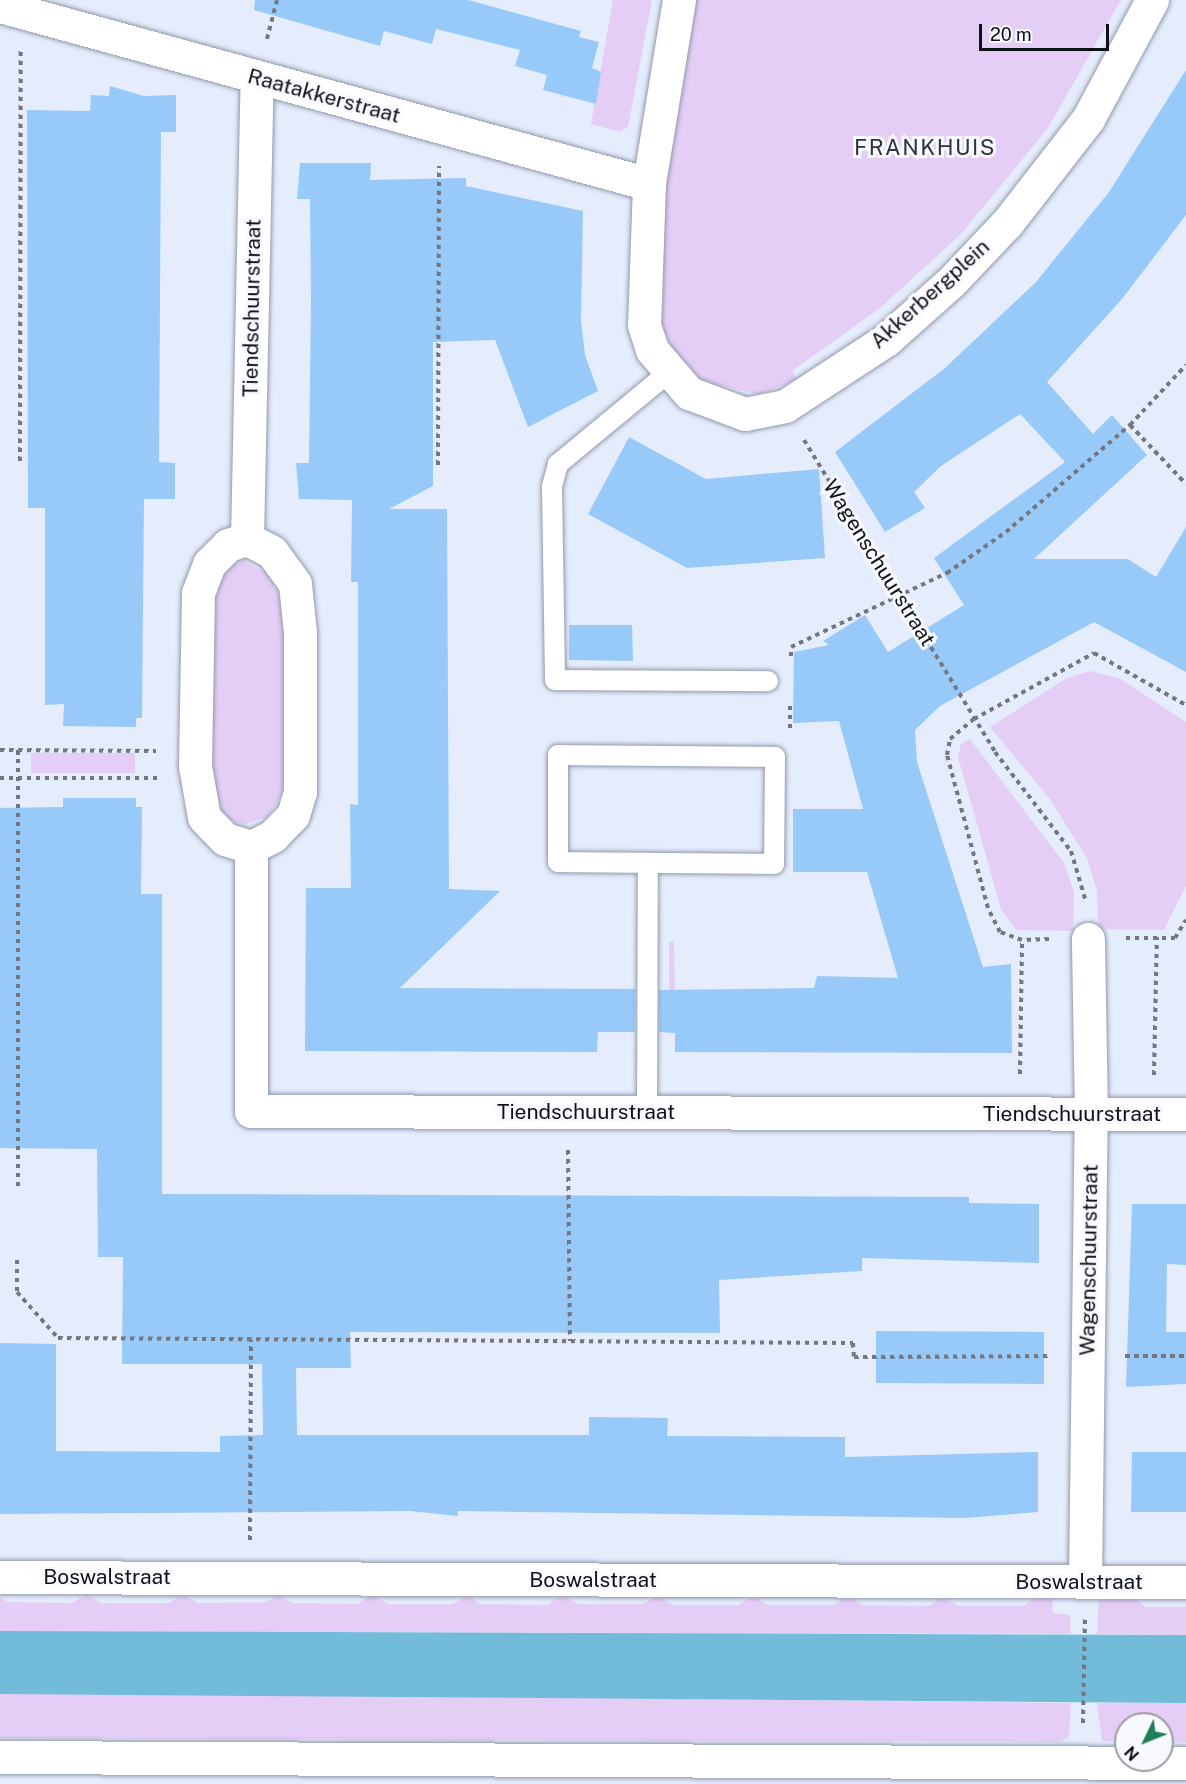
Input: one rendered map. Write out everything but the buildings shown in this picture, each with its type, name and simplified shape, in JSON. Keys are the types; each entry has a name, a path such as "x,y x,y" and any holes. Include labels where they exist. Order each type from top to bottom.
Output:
{"street":[{"name":"Akkerbergplein","path":"679,0 649,184 644,325 668,373 717,408 745,414 785,406 886,340 1007,223 1088,119 1152,0"},
{"name":"Raatakkerstraat","path":"11,9 649,184"},
{"name":"Tiendschuurstraat","path":"247,539 257,78"},
{"path":"247,539 272,552 295,584 300,632 300,792 293,815 273,836 251,847 225,838 204,818 195,764 198,593 209,564 228,545 247,539"},
{"name":"Tiendschuurstraat","path":"251,847 251,1111 1186,1114"},
{"name":"Wagenschuurstraat","path":"1085,1598 1091,1115 1088,939"},
{"name":"Boswalstraat","path":"0,1576 250,1578 1085,1598 1186,1582"},
{"path":"0,1757 1186,1763"}],"lane":[{"path":"668,373 558,464 552,488 555,680 768,681"},
{"path":"558,755 775,757 774,864 558,862 558,755"},
{"path":"647,1113 648,863"}],"path":[{"path":"11,9 20,461"},
{"path":"438,465 439,127"},
{"path":"790,669 791,646 900,597 947,573 1006,532 1130,425 1186,364"},
{"name":"Wagenschuurstraat","path":"785,406 974,719 1071,851 1086,899 1088,939"},
{"path":"1130,425 1186,484"},
{"path":"1186,705 1094,653 974,719 950,739 947,755 988,908 1000,932 1022,940 1175,938 1186,920"},
{"path":"775,757 790,737 790,692"},
{"path":"0,750 195,764"},
{"path":"18,750 18,1188"},
{"path":"0,778 195,764"},
{"path":"1152,1114 1157,937"},
{"path":"1020,1115 1022,940"},
{"path":"568,1112 570,1341"},
{"path":"17,1260 17,1292 58,1338 853,1343 854,1357 1186,1356"},
{"path":"250,1578 251,1340"},
{"path":"1083,1726 1085,1598"}],"shaded area":[{"path":"613,0 652,0 628,127 620,132 591,124"},
{"path":"696,0 1121,0 1048,128 961,234 880,308 792,371 798,380 758,394 699,381 671,347 657,309 667,154"},
{"path":"243,561 268,574 284,605 283,792 268,816 244,825 225,818 211,792 211,596 224,570"},
{"path":"1090,671 1119,678 1186,722 1186,886 1164,930 1098,929 1097,891 1087,858 1049,798 990,727 1067,678"},
{"path":"970,739 1064,863 1074,892 1073,931 1016,930 1001,909 958,757 961,744"},
{"path":"31,753 135,753 135,773 31,773"},
{"path":"674,941 675,1011 669,1011 669,942"},
{"path":"1052,1593 1053,1613 1070,1615 1071,1634 0,1631 0,1597 7,1602 72,1603 87,1594 101,1603 169,1603 182,1594 198,1603 266,1602 278,1595 292,1603 358,1604 373,1595 388,1604 453,1604 468,1595 480,1604 548,1605 561,1595 578,1604 643,1604 658,1596 673,1605 739,1605 753,1596 768,1605 834,1605 848,1597 863,1605 929,1606 943,1597 958,1606 1024,1606 1038,1595"},
{"path":"1132,1595 1145,1607 1186,1607 1186,1635 1097,1634 1099,1597"},
{"path":"0,1694 1071,1703 1069,1736 1061,1742 0,1738"},
{"path":"1097,1703 1186,1703 1186,1742 1174,1742 1174,1712 1114,1712 1114,1742 1102,1741"}],"water":[{"path":"0,1631 1186,1635 1186,1703 0,1694"}],"district":[{"name":"FRANKHUIS","path":"925,148"}]}
